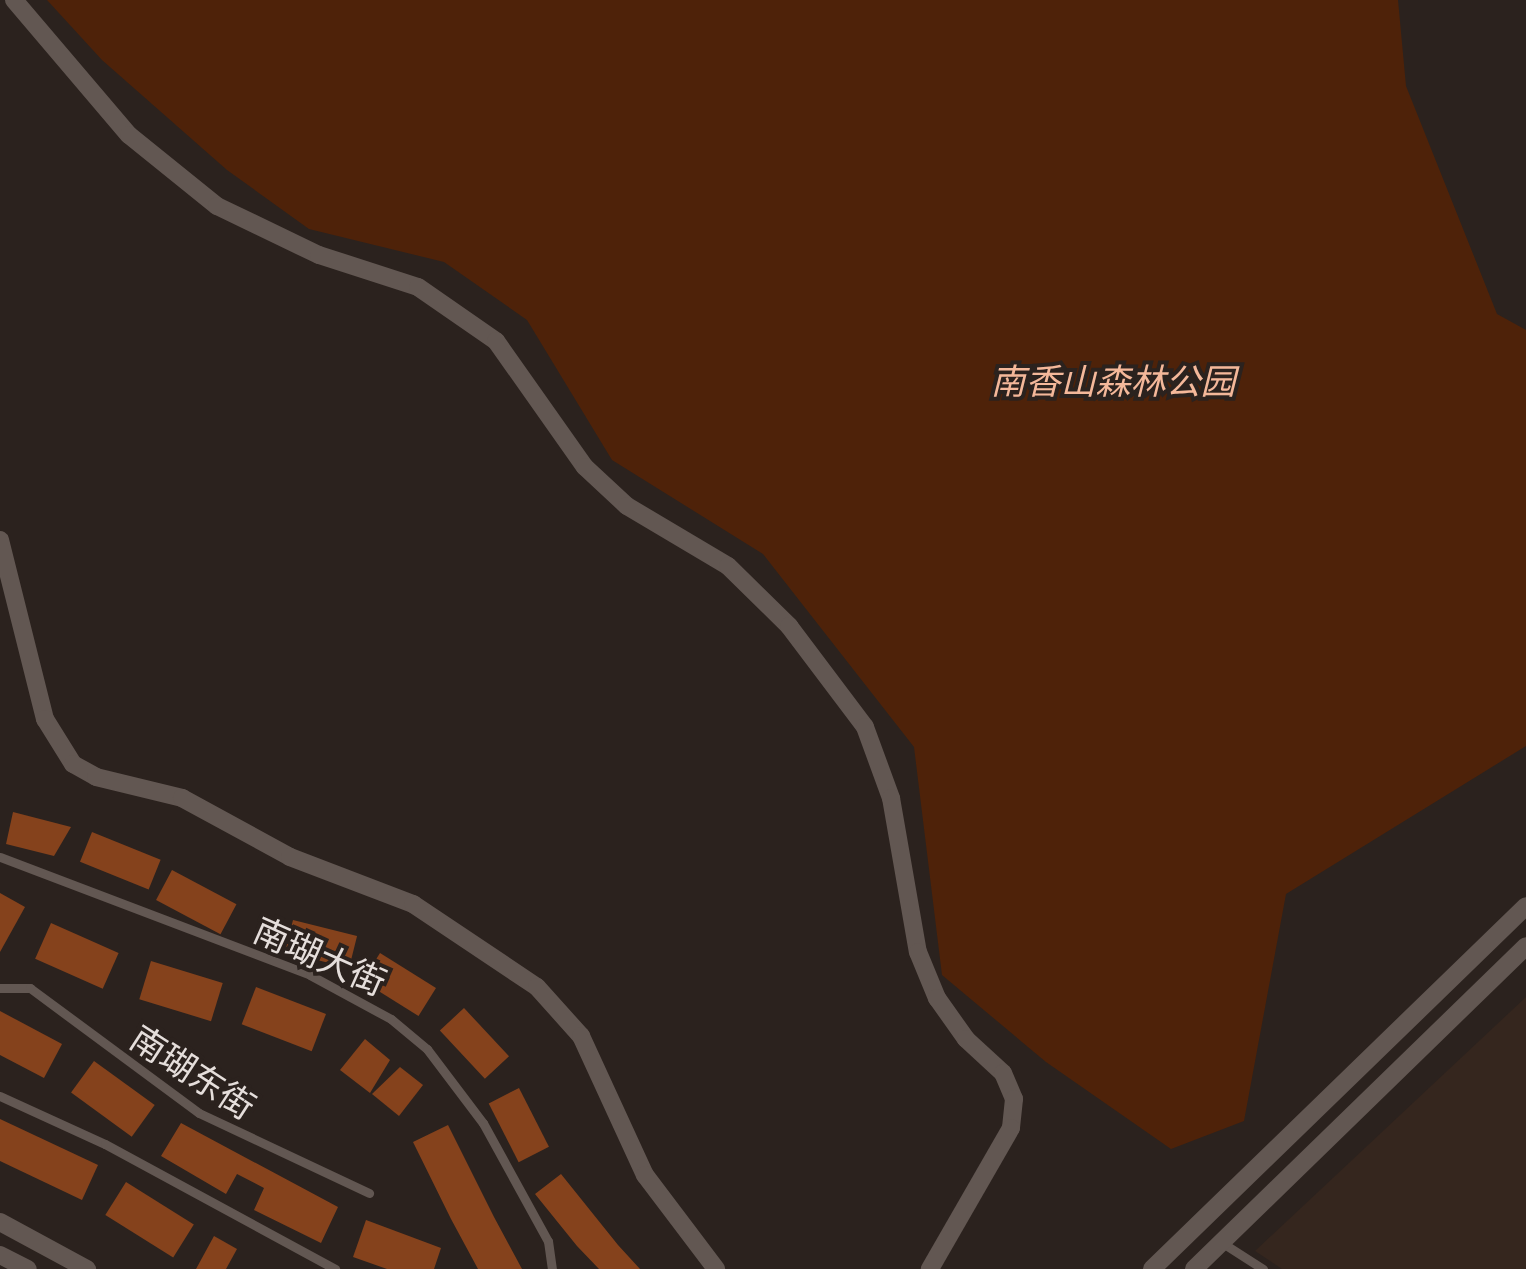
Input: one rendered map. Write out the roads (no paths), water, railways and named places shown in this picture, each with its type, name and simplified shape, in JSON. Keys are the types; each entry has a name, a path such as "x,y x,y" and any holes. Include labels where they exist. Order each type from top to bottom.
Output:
{"street":[{"path":"14,0 129,135 217,206 319,256 418,287 496,341 584,466 628,506 728,566 789,626 865,727 892,798 918,952 937,998 966,1039 1003,1073 1014,1099 1011,1128 930,1269"},
{"path":"0,540 44,719 73,764 96,778 182,798 290,856 412,904 537,987 581,1036 645,1175 716,1269"},
{"path":"1152,1269 1526,906"},
{"path":"1194,1269 1526,946"},
{"path":"0,1222 87,1269"},
{"path":"0,1255 28,1269"}],"lane":[{"name":"南瑚大街","path":"0,856 310,975 391,1019 437,1061 483,1123 548,1242 552,1269"},
{"name":"南瑚东街","path":"0,988 30,988 198,1113 368,1193"},
{"path":"0,1096 105,1144 335,1269"},
{"path":"1222,1242 1264,1269"}],"park label":[{"name":"南香山森林公园","path":"1113,381"}]}
